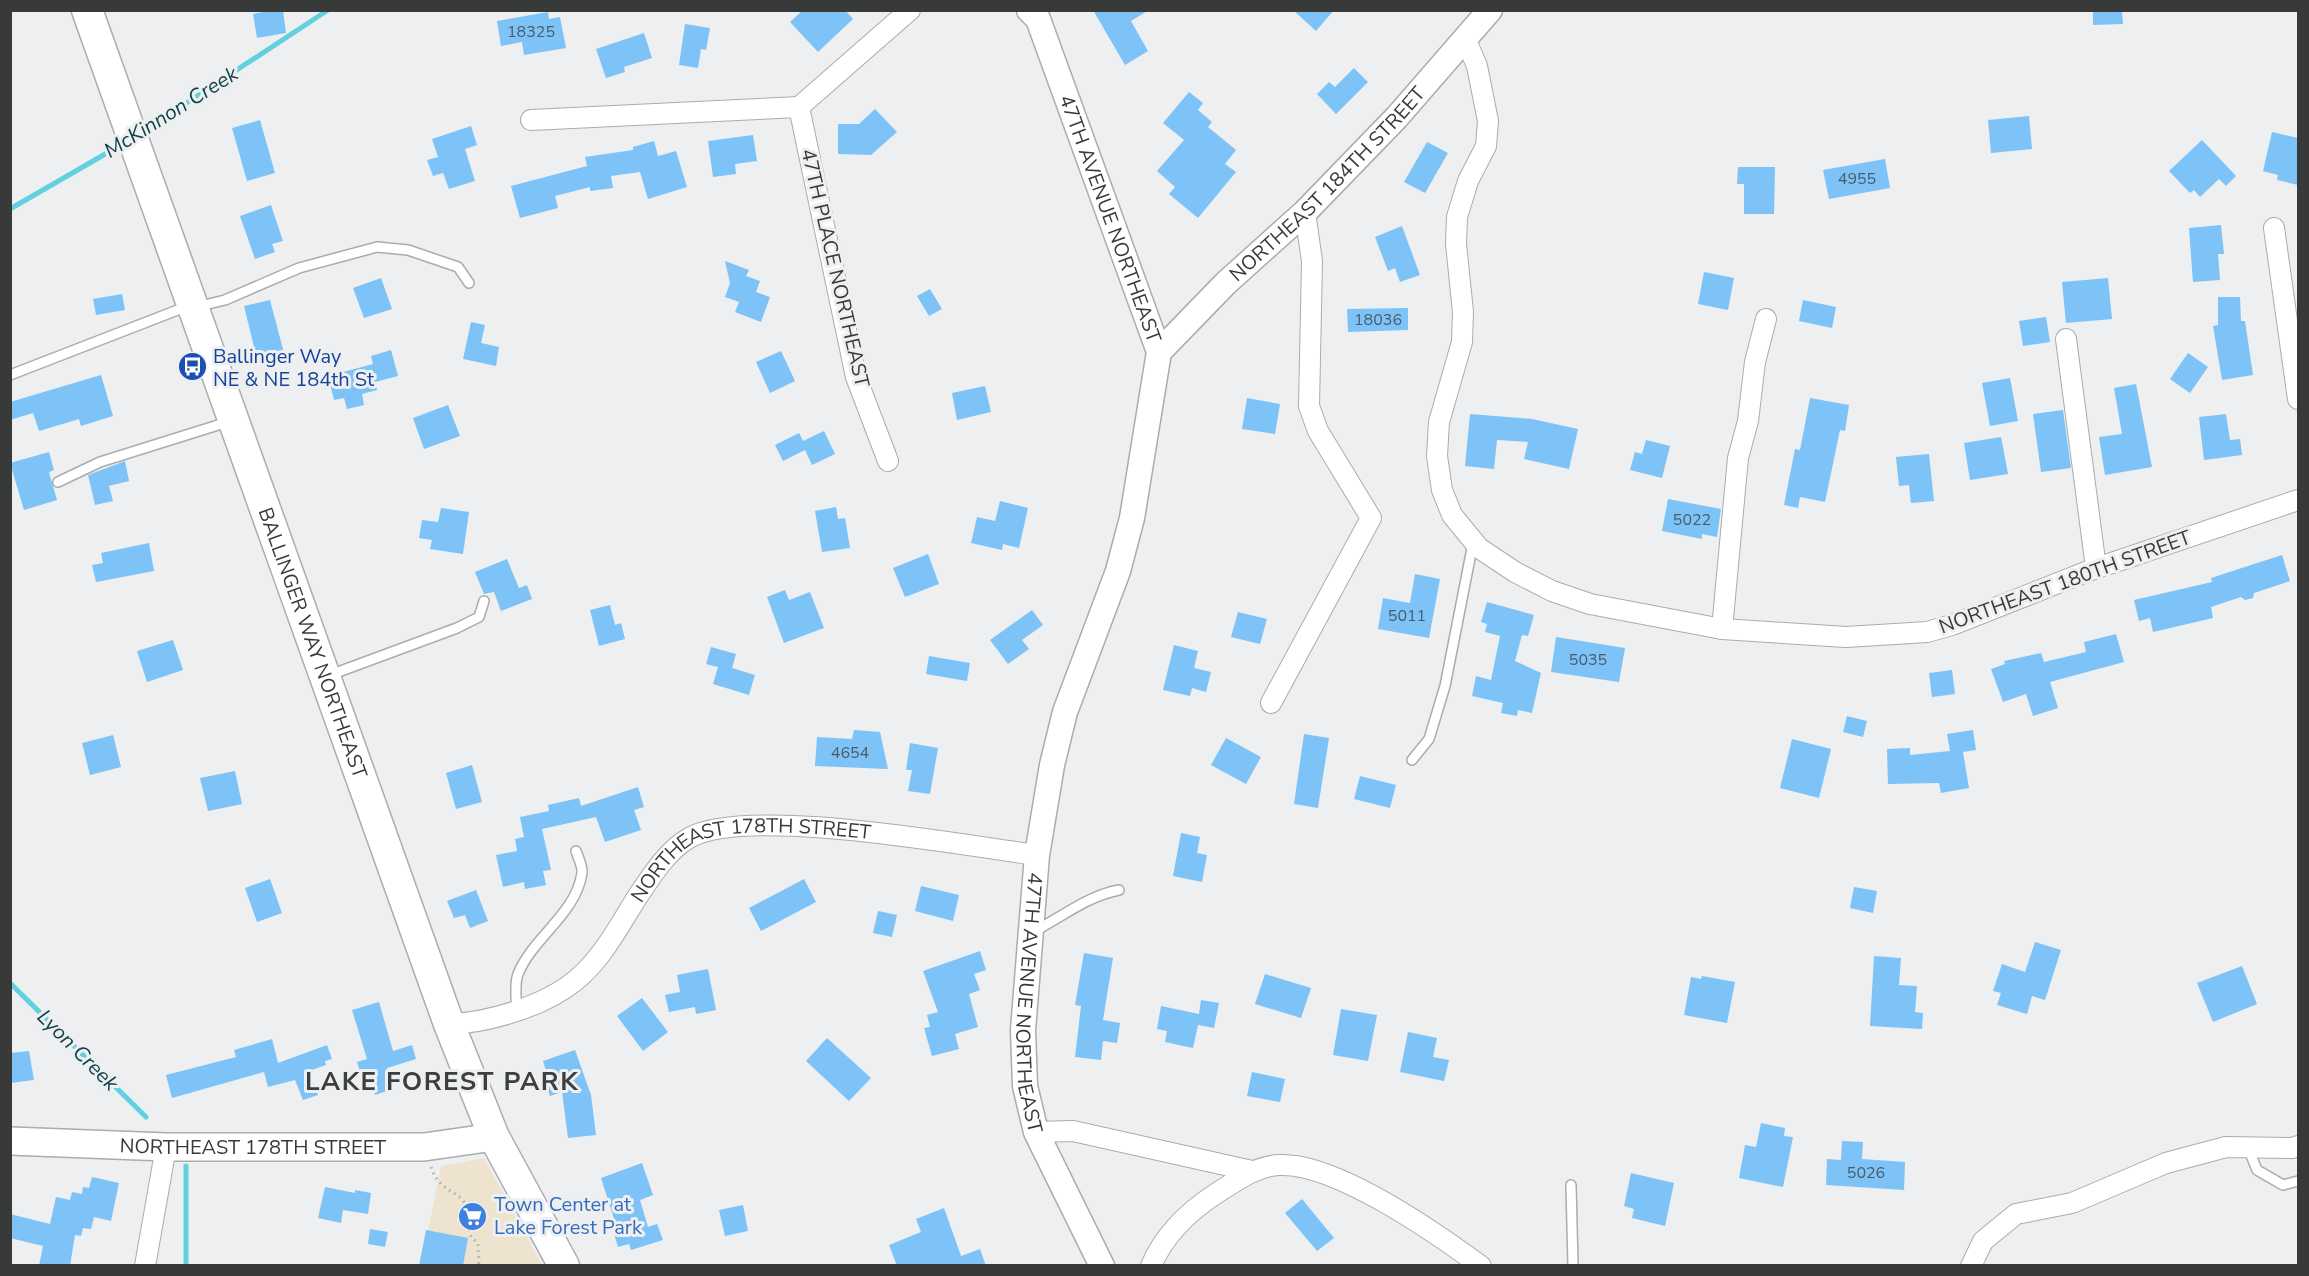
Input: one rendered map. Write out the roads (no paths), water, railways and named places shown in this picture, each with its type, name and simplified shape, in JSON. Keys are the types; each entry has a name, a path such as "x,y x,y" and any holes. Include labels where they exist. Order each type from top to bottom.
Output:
{"main road":[{"name":"BALLINGER WAY NORTHEAST","path":"87,10 448,1024 494,1137 564,1266"},
{"name":"NORTHEAST 178TH STREET","path":"10,1141 166,1147 424,1147 494,1137"}],"street":[{"path":"531,120 799,108 910,10"},
{"name":"NORTHEAST 184TH STREET","path":"1159,352 1226,283 1305,212 1397,117 1490,10"},
{"name":"47TH AVENUE NORTHEAST","path":"1037,13 1159,352 1132,518 1119,571 1065,712 1052,765 1036,855 1023,1030 1025,1086 1036,1132 1102,1266"},
{"name":"NORTHEAST 180TH STREET","path":"1465,38 1477,66 1488,121 1486,146 1467,181 1457,217 1458,276 1463,312 1462,342 1440,422 1437,456 1442,490 1452,515 1479,548 1515,572 1551,591 1590,604 1722,629 1846,637 1927,632 1952,625 2096,568 2298,500"},
{"name":"47TH PLACE NORTHEAST","path":"799,108 856,377 888,460"},
{"path":"1271,703 1371,518 1318,431 1309,406 1312,261 1305,212"},
{"path":"2274,228 2298,399"},
{"path":"1722,629 1738,458 1748,421 1755,362 1766,319"},
{"path":"2066,339 2096,568"},
{"name":"NORTHEAST 178TH STREET","path":"448,1024 476,1022 516,1010 576,980 601,952 661,862 689,838 723,828 759,825 802,827 1036,855"},
{"path":"1036,1132 1073,1131 1252,1172"},
{"path":"1971,1266 1983,1241 2016,1214 2072,1203 2166,1163 2226,1147 2298,1146"},
{"path":"145,1266 166,1147"},
{"path":"1151,1266 1161,1243 1200,1204 1252,1172 1279,1165 1319,1172 1356,1188 1438,1234 1481,1266"}],"lane":[{"path":"10,375 193,306 225,300 299,268 377,247 408,250 458,267 469,283"},
{"path":"58,482 100,462 234,420"},
{"path":"1412,760 1429,739 1445,686 1473,541"},
{"path":"325,676 457,628 479,617 484,601"},
{"path":"516,1010 517,976 533,948 569,904 577,887 582,872 576,851"},
{"path":"1030,933 1063,916 1089,898 1119,890"},
{"path":"2248,1148 2257,1170 2283,1185 2298,1181"},
{"path":"1571,1185 1573,1266"}],"waterway":[{"name":"McKinnon Creek","path":"141,133 328,10"},
{"name":"McKinnon Creek","path":"10,209 126,142"},
{"name":"Lyon Creek","path":"10,983 146,1117"},
{"name":"Lyon Creek","path":"186,1166 186,1266"}],"place":[{"name":"Ballinger Way NE & NE 184th St","path":"192,367"},
{"name":"Town Center at Lake Forest Park","path":"473,1216"}],"district":[{"name":"LAKE FOREST PARK","path":"442,1081"}]}
